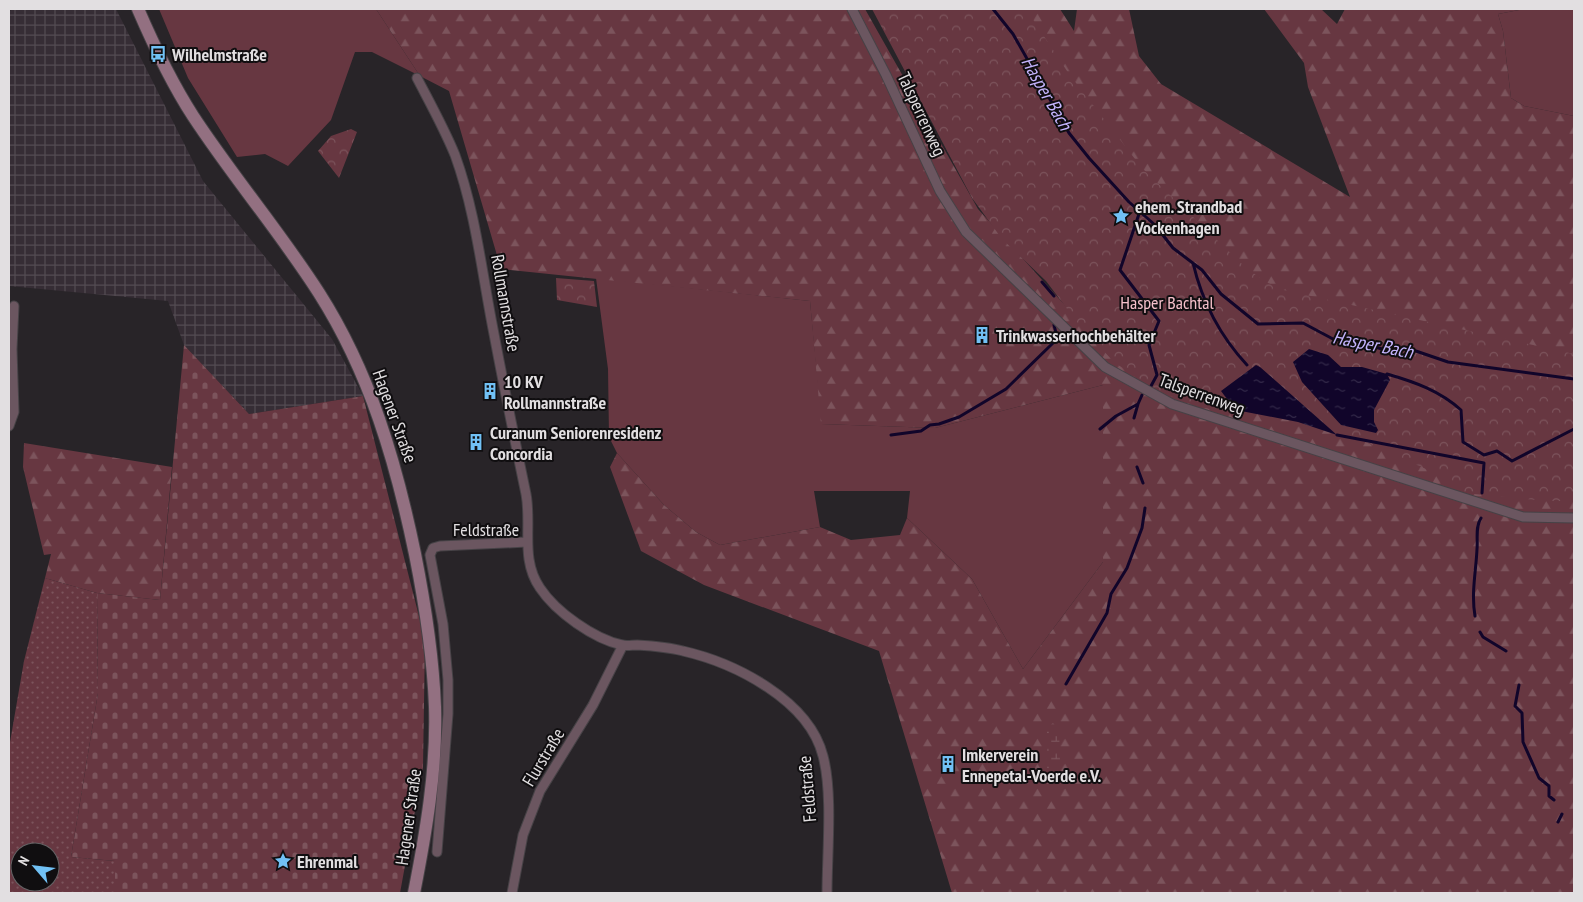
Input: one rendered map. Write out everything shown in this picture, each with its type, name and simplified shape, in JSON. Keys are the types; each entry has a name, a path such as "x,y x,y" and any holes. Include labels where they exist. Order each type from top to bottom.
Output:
{"main road":[{"name":"Hagener Straße","path":"138,9 158,54 192,115 319,294 358,367 384,430 403,497 418,567 430,639 435,708 433,760 427,819 414,893"}],"street":[{"name":"Talsperrenweg","path":"852,9 886,75 940,191 966,232 1105,367 1172,404 1523,517 1574,518"},
{"name":"Rollmannstraße","path":"417,78 442,126 455,157 479,246 528,507 527,542"},
{"path":"9,426 14,412 12,349 14,306"},
{"name":"Feldstraße","path":"437,852 448,714 448,680 443,624 430,555 433,548 440,546 527,542 530,566 544,595 582,626 623,645 668,648 702,656 749,678 783,698 800,713 811,726 819,744 825,766 827,893"},
{"name":"Flurstraße","path":"512,893 523,835 540,790 593,705 623,645"}],"shaded area":[{"path":"14,9 116,9 203,181 332,339 363,396 249,414 184,345 168,301 9,286 9,11"}],"green space":[{"path":"159,9 376,9 420,76 372,52 355,52 331,120 288,166 265,154 237,157 188,78"},
{"path":"376,9 865,9 978,209 1090,333 972,9 1060,9 1074,31 1077,9 1129,9 1139,56 1161,84 1350,197 1308,87 1304,63 1264,9 1321,9 1337,24 1345,9 1558,9 1519,10 1498,14 1503,31 1511,98 1524,106 1574,116 1574,893 952,893 879,651 704,585 641,551 610,467 617,453 664,505 696,532 720,545 820,527 851,540 900,535 907,518 972,579 1023,669 1103,562 1103,385 935,428 821,424 810,301 501,269 449,91 420,76"},
{"name":"Hasper Bachtal","path":"872,9 1026,9 1069,74 1142,168 1242,264 1261,279 1279,289 1574,354 1574,501 1548,501 1464,493 1426,469 1354,437 1321,426 1231,405 1207,411 1159,391 1115,363 1080,326 1046,281 1002,239 972,198"},
{"path":"1574,9 1574,116 1524,106 1511,98 1503,31 1498,14 1519,10"},
{"path":"351,129 357,132 339,178 318,151 331,136"},
{"path":"556,278 594,281 597,307 557,300"},
{"path":"596,278 810,301 822,424 935,428 1103,385 1103,562 1023,669 972,579 907,518 910,491 814,491 820,527 720,545 696,532 664,505 617,453 609,437 608,369"},
{"path":"184,345 249,414 363,396 425,640 423,767 400,893 115,893 115,861 71,857 98,693 97,593 160,600"},
{"path":"24,443 172,467 160,600 97,593 45,578 51,554 44,555 23,467"},
{"path":"45,578 97,593 98,693 71,857 115,861 115,893 9,893 9,748 24,661"},
{"path":"1053,723 1059,730 1060,762 1053,774 1049,774 1047,767 1047,727"}],"water":[{"path":"1309,349 1328,355 1341,367 1362,367 1387,374 1390,380 1374,410 1374,422 1378,430 1376,433 1341,425 1302,382 1293,362"},
{"path":"1256,365 1337,435 1298,422 1241,411 1227,399 1221,391"}],"waterway":[{"name":"Hasper Bach","path":"993,9 1013,34 1069,133 1089,158 1129,202 1155,225 1173,248 1202,270 1221,294 1258,324 1303,323 1333,339 1362,343 1382,349 1410,349 1448,362 1574,379"},
{"path":"1140,211 1120,270 1159,321 1149,345 1157,375 1151,386"},
{"path":"1193,263 1207,305 1229,343 1247,365"},
{"path":"1042,282 1054,296"},
{"path":"891,435 921,431 930,425 959,417 1006,389 1053,343 1056,333 1054,325"},
{"path":"1387,374 1427,388 1453,403 1461,410 1463,442 1484,455 1497,451 1512,461 1574,429"},
{"path":"1100,429 1116,416 1138,404 1142,395"},
{"path":"1134,418 1138,404"},
{"path":"1337,435 1484,463 1482,493"},
{"path":"1137,467 1143,483"},
{"path":"1066,684 1107,613 1111,594 1127,568 1142,528 1145,508"},
{"path":"1475,616 1474,591 1477,529 1481,518"},
{"path":"1480,632 1483,637 1506,651"},
{"path":"1519,685 1515,706 1522,713 1523,742 1539,778 1549,786 1549,796 1554,800"},
{"path":"1558,822 1562,814"}],"place":[{"name":"Wilhelmstraße","path":"158,54"},
{"name":"ehem. Strandbad Vockenhagen","path":"1121,216"},
{"name":"Trinkwasserhochbehälter","path":"982,335"},
{"name":"10 KV Rollmannstraße","path":"490,391"},
{"name":"Curanum Seniorenresidenz Concordia","path":"476,442"},
{"name":"Imkerverein Ennepetal-Voerde e.V.","path":"948,764"},
{"name":"Ehrenmal","path":"283,861"}]}
